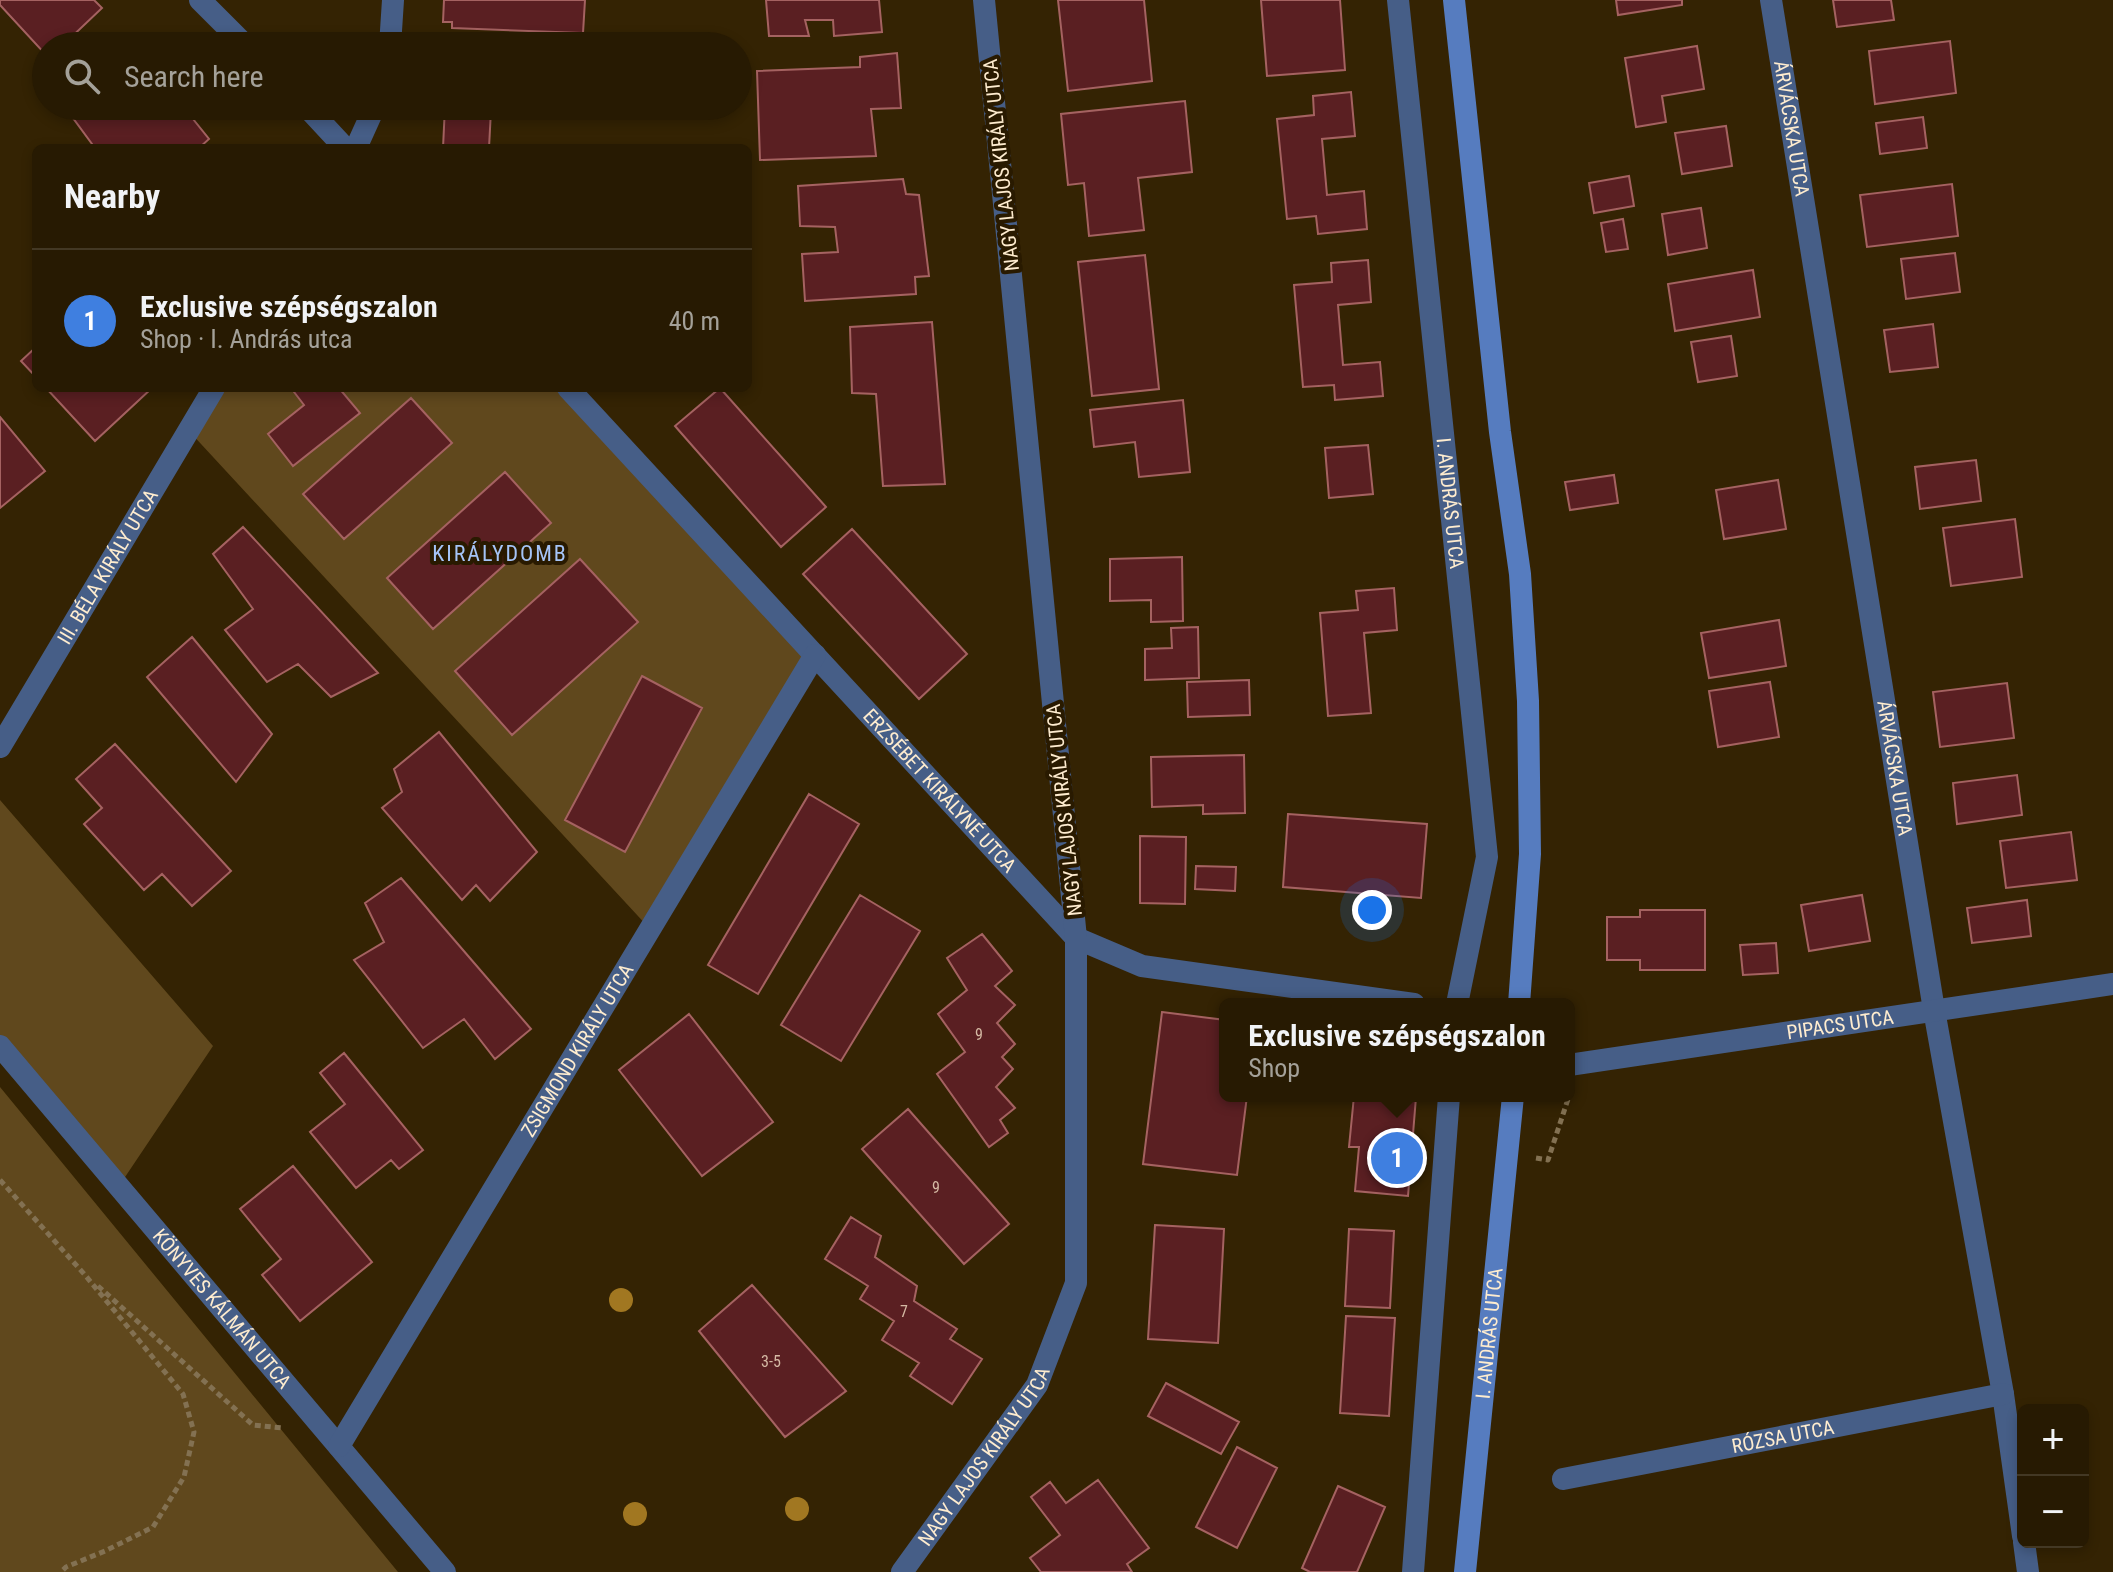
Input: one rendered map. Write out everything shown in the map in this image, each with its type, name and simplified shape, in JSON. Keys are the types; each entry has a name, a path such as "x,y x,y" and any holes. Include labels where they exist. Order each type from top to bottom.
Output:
{"main road":[{"path":"1454,0 1500,432 1520,574 1528,701 1530,854 1519,998"},
{"name":"I. ANDRÁS UTCA","path":"1465,1572 1512,1102"}],"street":[{"path":"200,0 232,32"},
{"path":"391,32 393,0"},
{"name":"NAGY LAJOS KIRÁLY UTCA","path":"902,1572 1037,1385 1076,1283 1076,938 984,0"},
{"name":"I. ANDRÁS UTCA","path":"1398,0 1487,857 1458,998"},
{"name":"ÁRVÁCSKA UTCA","path":"1771,0 1934,1010 2003,1394 2017,1493"},
{"path":"319,120 341,144"},
{"path":"358,144 369,120"},
{"name":"III. BÉLA KIRÁLY UTCA","path":"0,747 212,392"},
{"name":"ERZSÉBET KIRÁLYNÉ UTCA","path":"572,392 1076,938 1142,966 1371,998"},
{"name":"ZSIGMOND KIRÁLY UTCA","path":"339,1446 815,655"},
{"name":"PIPACS UTCA","path":"1575,1064 2113,984"},
{"name":"KÖNYVES KÁLMÁN UTCA","path":"0,1046 445,1572"},
{"path":"1413,1572 1449,1102"},
{"name":"RÓZSA UTCA","path":"1563,1479 2003,1394"},
{"path":"2025,1548 2028,1572"}],"path":[{"path":"0,1180 85,1275 183,1394 194,1432 184,1477 153,1527 61,1572"},
{"path":"85,1275 253,1425 281,1429 312,1415"}],"shaded area":[{"path":"213,392 572,392 815,655 650,929 189,431"},
{"path":"0,800 213,1046 119,1186 0,1046"},
{"path":"0,1087 398,1572 0,1572"}],"building":[{"path":"0,0 94,0 102,8 77,32 32,32 32,40 0,5"},
{"path":"444,0 585,0 583,32 452,28 452,22 443,22"},
{"path":"766,0 879,0 882,32 834,36 833,20 805,20 809,36 769,36"},
{"path":"1058,0 1144,0 1152,81 1068,91"},
{"path":"1261,0 1340,0 1345,70 1267,76"},
{"path":"1616,0 1682,0 1682,5 1618,15"},
{"path":"1833,0 1891,0 1894,20 1837,27"},
{"path":"1950,41 1956,93 1875,104 1869,51"},
{"path":"1697,46 1704,89 1662,96 1666,122 1636,127 1625,58"},
{"path":"897,53 901,108 871,109 876,156 760,160 757,71 860,67 860,57"},
{"path":"1351,92 1355,136 1322,139 1327,195 1364,191 1367,229 1318,234 1316,216 1287,219 1277,119 1314,115 1313,96"},
{"path":"1185,101 1192,172 1138,178 1144,230 1089,236 1084,183 1068,185 1061,114"},
{"path":"1923,117 1927,148 1880,154 1876,123"},
{"path":"74,120 194,120 209,139 203,144 92,144"},
{"path":"444,120 490,120 489,144 443,144"},
{"path":"1726,126 1732,166 1682,174 1675,133"},
{"path":"1629,176 1634,206 1594,213 1589,183"},
{"path":"903,179 906,194 919,195 929,276 915,277 916,294 805,301 802,254 838,252 835,227 800,226 798,186"},
{"path":"1952,184 1958,236 1867,247 1860,195"},
{"path":"1701,208 1707,248 1668,255 1662,214"},
{"path":"1623,219 1628,249 1606,252 1601,223"},
{"path":"1955,253 1960,292 1906,299 1901,259"},
{"path":"1145,255 1159,389 1092,396 1078,262"},
{"path":"1368,260 1371,302 1338,305 1343,365 1380,362 1383,396 1335,400 1334,385 1303,387 1294,285 1332,282 1331,263"},
{"path":"1753,270 1760,317 1675,331 1668,284"},
{"path":"932,322 945,484 883,486 876,394 852,393 850,327"},
{"path":"1933,324 1938,367 1890,372 1884,330"},
{"path":"1731,336 1737,376 1698,382 1691,342"},
{"path":"32,351 32,373 21,361"},
{"path":"50,392 148,392 95,441"},
{"path":"294,392 342,392 360,413 293,466 268,434 304,405"},
{"path":"715,392 724,392 826,507 781,547 675,426"},
{"path":"411,398 452,443 344,539 303,494"},
{"path":"1183,400 1190,472 1139,477 1135,442 1094,447 1090,410"},
{"path":"0,417 45,471 0,508"},
{"path":"1368,445 1373,494 1329,498 1325,448"},
{"path":"1976,460 1981,501 1920,509 1915,467"},
{"path":"505,472 551,523 433,629 387,578"},
{"path":"1614,475 1618,503 1570,510 1565,482"},
{"path":"1778,480 1786,529 1724,539 1716,490"},
{"path":"2015,519 2022,577 1951,586 1943,528"},
{"path":"243,527 378,673 331,697 298,664 267,682 225,630 253,609 213,554"},
{"path":"852,529 967,654 919,699 803,574"},
{"path":"1182,557 1183,621 1151,622 1151,600 1110,601 1110,559"},
{"path":"580,559 638,622 512,735 455,671"},
{"path":"1394,588 1397,630 1364,633 1371,713 1328,716 1320,613 1358,610 1356,591"},
{"path":"1779,620 1786,666 1709,678 1701,633"},
{"path":"1198,627 1199,678 1145,680 1145,649 1172,648 1171,628"},
{"path":"192,637 272,734 236,782 147,677"},
{"path":"642,676 702,708 625,852 565,820"},
{"path":"1249,680 1250,715 1188,717 1187,682"},
{"path":"1770,682 1779,737 1718,747 1709,691"},
{"path":"2007,683 2014,738 1940,747 1933,692"},
{"path":"439,732 537,852 490,901 476,885 462,900 382,808 402,792 394,769"},
{"path":"115,744 231,871 192,906 162,874 144,890 84,824 102,808 76,779"},
{"path":"1244,755 1245,813 1203,814 1203,805 1152,807 1151,757"},
{"path":"2017,775 2022,815 1957,824 1953,783"},
{"path":"809,794 859,824 758,994 708,965"},
{"path":"1288,814 1427,824 1421,898 1283,887"},
{"path":"2071,832 2077,880 2006,888 2000,841"},
{"path":"1140,836 1186,837 1185,904 1140,903"},
{"path":"1196,866 1236,867 1235,891 1195,889"},
{"path":"401,878 531,1029 495,1059 464,1019 423,1048 354,960 384,942 365,903"},
{"path":"860,895 920,931 841,1061 781,1025"},
{"path":"1862,895 1870,941 1809,951 1801,905"},
{"path":"2027,900 2031,936 1972,943 1967,908"},
{"path":"1640,910 1705,910 1705,970 1640,970 1640,960 1607,960 1607,917 1640,917"},
{"path":"982,934 1012,971 995,986 1015,1005 997,1023 1015,1044 1002,1057 1013,1069 996,1087 1015,1108 1000,1120 1008,1133 989,1147 937,1074 965,1052 938,1014 967,990 947,958"},
{"path":"1776,943 1778,973 1743,975 1740,945"},
{"path":"1162,1012 1219,1019 1219,1102 1246,1102 1237,1175 1143,1164"},
{"path":"689,1014 773,1122 702,1176 619,1070"},
{"path":"344,1053 423,1150 399,1169 391,1160 356,1188 310,1132 345,1104 320,1073"},
{"path":"1353,1102 1416,1102 1408,1196 1355,1191 1359,1147 1349,1147"},
{"path":"908,1109 1009,1224 964,1264 862,1149"},
{"path":"293,1166 372,1262 300,1321 262,1275 281,1259 240,1209"},
{"path":"851,1217 881,1236 875,1257 917,1286 914,1301 957,1329 950,1339 982,1359 952,1404 910,1376 919,1363 882,1340 894,1321 860,1299 868,1286 825,1259"},
{"path":"1155,1225 1224,1229 1218,1343 1148,1339"},
{"path":"1349,1229 1394,1231 1390,1308 1345,1306"},
{"path":"752,1285 846,1391 785,1437 699,1331"},
{"path":"1346,1316 1395,1318 1389,1416 1340,1413"},
{"path":"1166,1383 1239,1422 1221,1454 1148,1416"},
{"path":"1237,1447 1277,1468 1237,1548 1196,1527"},
{"path":"1098,1480 1149,1548 1127,1564 1132,1572 1041,1572 1030,1558 1060,1535 1031,1497 1050,1482 1066,1503"},
{"path":"1338,1486 1385,1507 1357,1572 1310,1572 1302,1568"}],"place":[{"name":"Exclusive szépségszalon","path":"1397,1158"}],"district":[{"name":"KIRÁLYDOMB","path":"500,553"}]}
